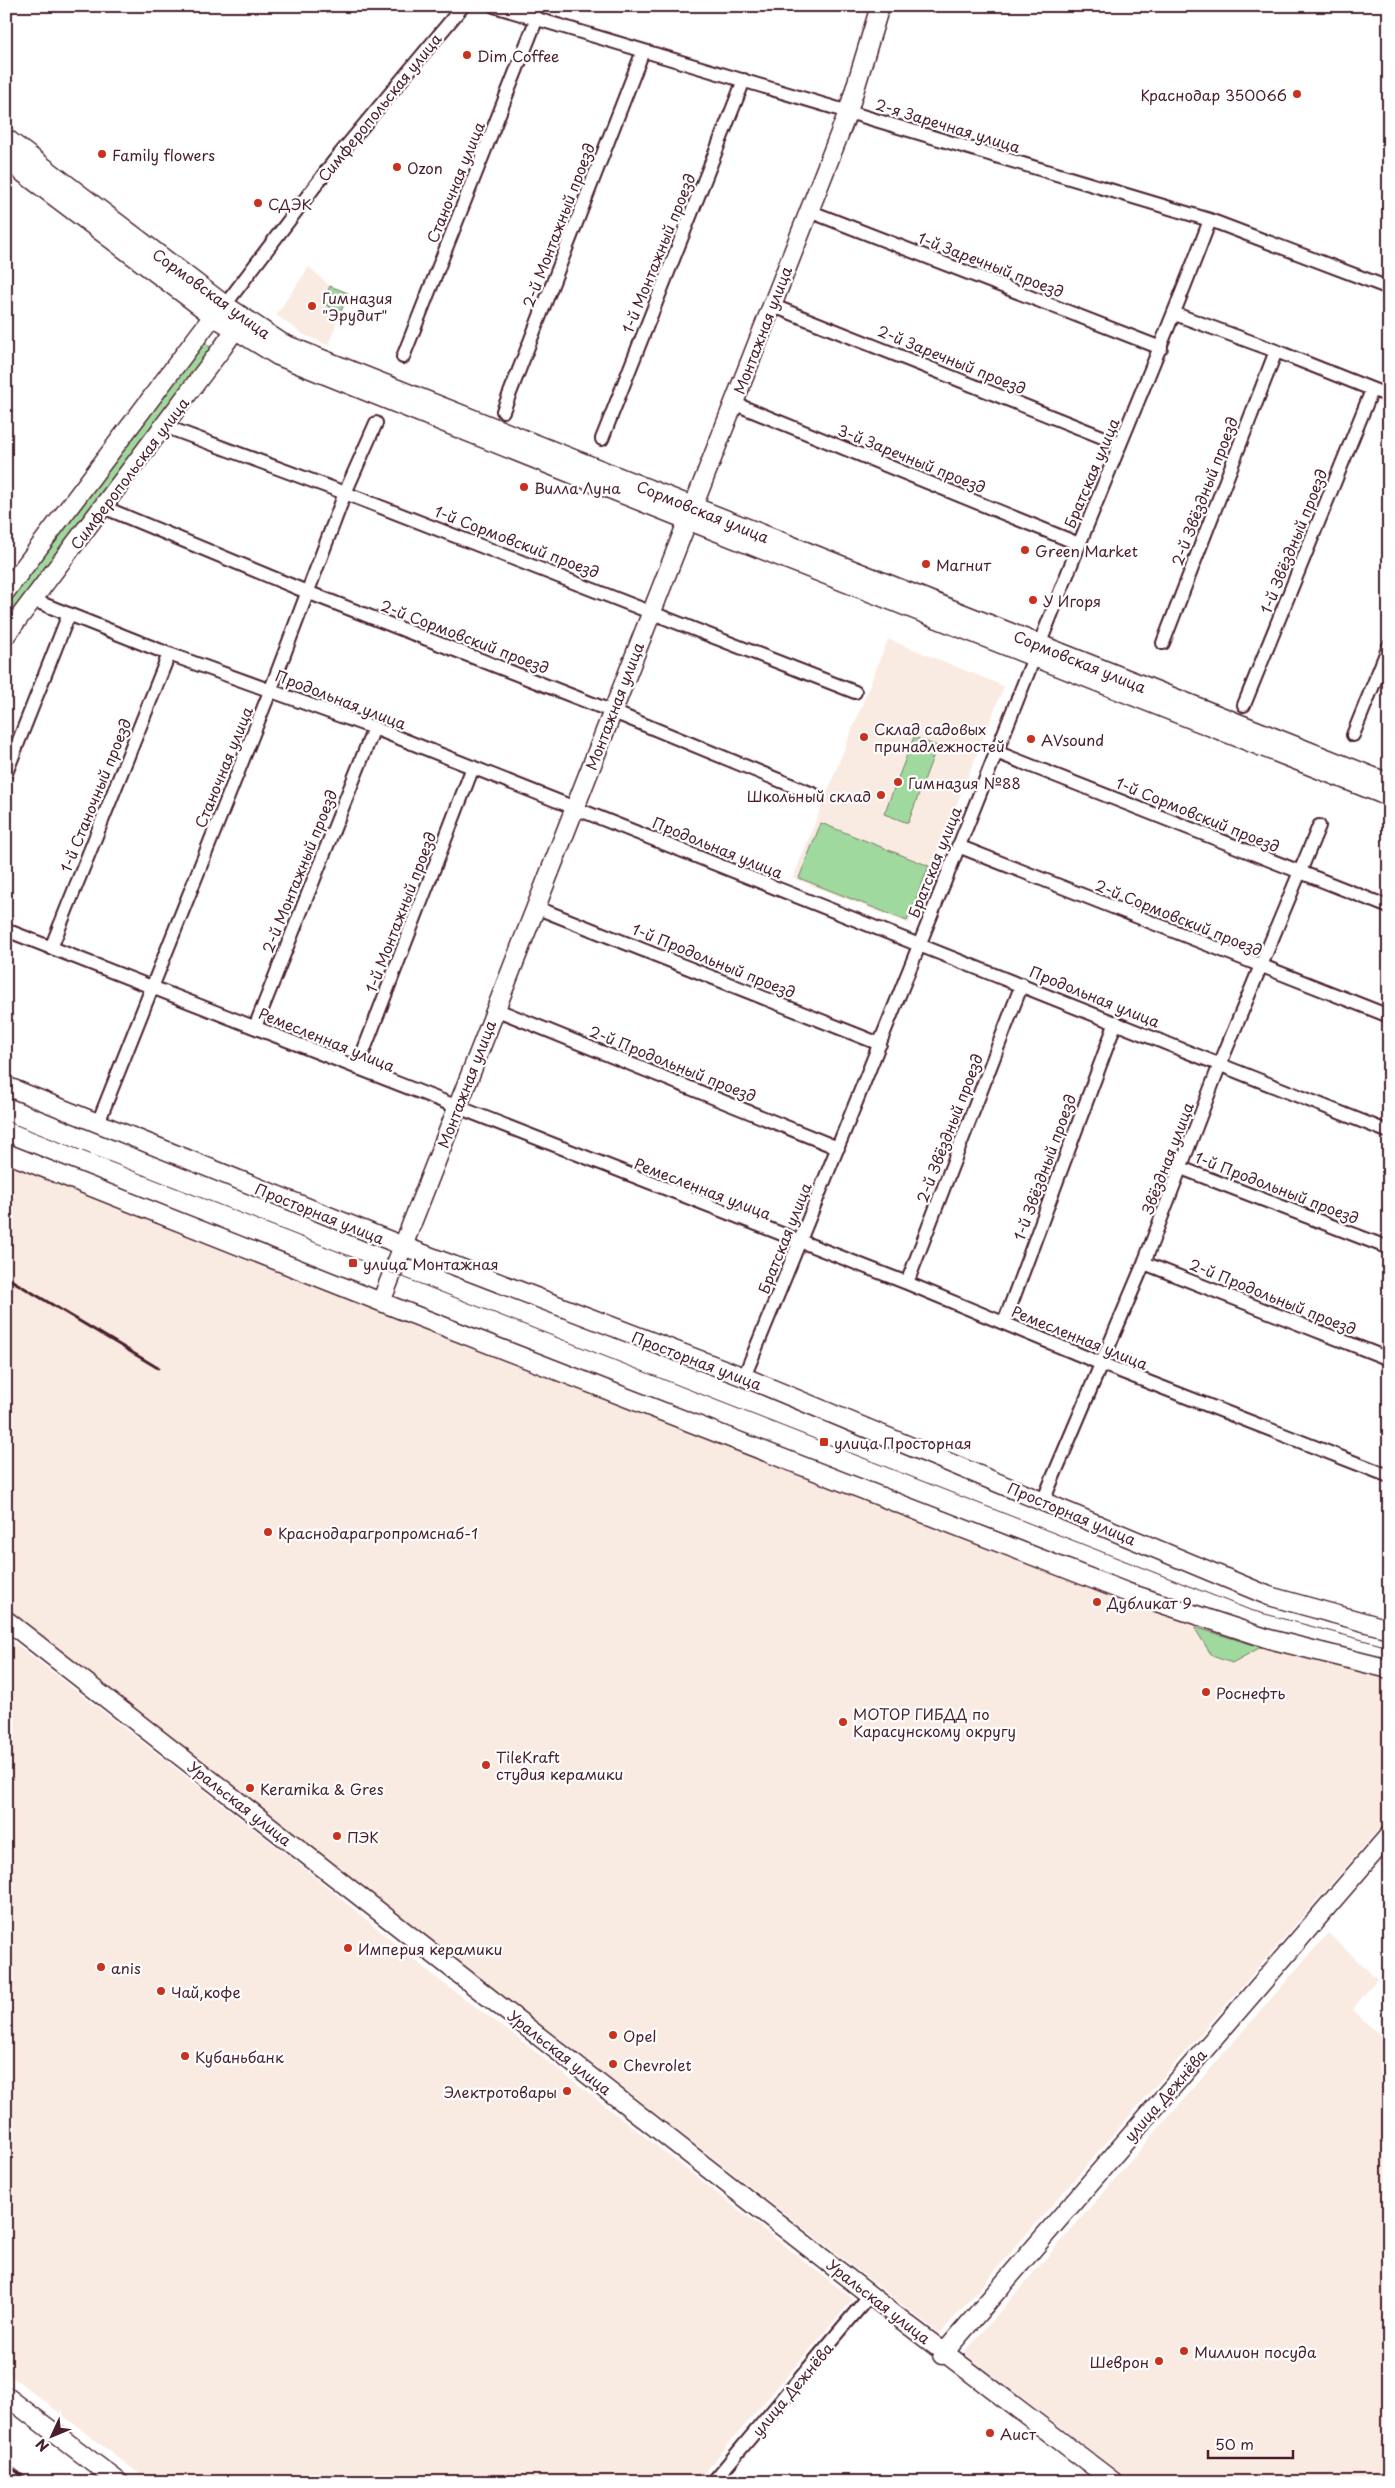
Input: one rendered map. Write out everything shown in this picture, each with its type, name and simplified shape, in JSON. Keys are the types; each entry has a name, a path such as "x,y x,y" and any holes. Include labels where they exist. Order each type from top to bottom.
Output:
{"street":[{"name":"Симферопольская улица","path":"6,591 334,161 463,6"},
{"name":"2-я Заречная улица","path":"494,6 1210,220 1389,288"},
{"name":"Монтажная улица","path":"381,1302 611,710 848,112 880,6"},
{"name":"Станочная улица","path":"403,357 537,18"},
{"name":"2-й Монтажный проезд","path":"503,411 643,51"},
{"name":"1-й Монтажный проезд","path":"602,439 744,80"},
{"name":"Сормовская улица","path":"6,138 219,311 234,331 278,356 689,514 1037,651 1389,784"},
{"name":"Сормовская улица","path":"6,160 219,311 282,343 689,514"},
{"name":"1-й Заречный проезд","path":"809,211 1161,348"},
{"name":"Братская улица","path":"744,1377 880,1044 1079,544 1175,314 1210,220"},
{"name":"2-й Заречный проезд","path":"771,305 1120,444"},
{"path":"1175,314 1276,351 1389,396"},
{"name":"Симферопольская улица","path":"6,635 234,331"},
{"name":"2-й Звёздный проезд","path":"1163,643 1276,351"},
{"name":"1-й Звёздный проезд","path":"1244,705 1372,390"},
{"name":"3-й Заречный проезд","path":"733,403 1079,544"},
{"name":"Станочная улица","path":"98,1123 271,689 345,492 376,423"},
{"name":"1-й Сормовский проезд","path":"164,426 345,492 855,692"},
{"name":"2-й Сормовский проезд","path":"103,507 307,592 611,710 815,795"},
{"name":"Продольная улица","path":"34,600 169,654 271,689 374,728 1022,984 1389,1132"},
{"path":"6,773 69,614"},
{"path":"1353,735 1389,646"},
{"name":"Сормовская улица","path":"1037,651 1389,797"},
{"name":"1-й Станочный проезд","path":"51,948 169,654"},
{"name":"2-й Монтажный проезд","path":"255,1027 374,728"},
{"name":"1-й Сормовский проезд","path":"996,752 1389,907"},
{"name":"1-й Монтажный проезд","path":"357,1068 472,767"},
{"name":"Звёздная улица","path":"1043,1501 1144,1263 1259,966 1319,826"},
{"name":"2-й Сормовский проезд","path":"958,846 1389,1016"},
{"name":"1-й Продольный проезд","path":"535,907 880,1044"},
{"name":"Ремесленная улица","path":"6,930 907,1284 1102,1364 1389,1476"},
{"name":"2-й Звёздный проезд","path":"907,1284 1022,984"},
{"name":"2-й Продольный проезд","path":"496,1009 838,1148"},
{"name":"1-й Звёздный проезд","path":"1004,1323 1116,1022"},
{"name":"Просторная улица","path":"6,1086 403,1246 744,1377 1269,1596 1389,1629"},
{"path":"6,1153 381,1302 1126,1592 1270,1639 1389,1669"},
{"name":"1-й Продольный проезд","path":"1181,1168 1389,1248"},
{"name":"2-й Продольный проезд","path":"1144,1263 1389,1359"},
{"name":"Уральская улица","path":"6,1620 409,1938"},
{"name":"Уральская улица","path":"6,1626 869,2296 1113,2482"},
{"name":"улица Дежнёва","path":"943,2353 1389,1835"},
{"name":"улица Дежнёва","path":"713,2482 869,2296"},
{"path":"6,2396 119,2482"}],"shaded area":[{"name":"Гимназия \"Эрудит\"","path":"309,267 330,286 348,293 328,345 304,335 276,315"},
{"name":"Гимназия №88","path":"888,639 1004,686 909,924 793,878"},
{"path":"6,1163 1136,1606 1389,1678 1389,1817 940,2334 6,1609"},
{"path":"6,1636 309,1872 438,1979 522,2041 853,2299 696,2482 150,2482 6,2372"},
{"path":"1328,1933 1377,1979 1352,2010 1389,2043 1389,2482 1132,2482 964,2353"}],"green space":[{"path":"330,286 348,293 338,320 329,316 332,308 323,304"},
{"path":"203,341 213,349 6,621 6,605"},
{"path":"914,737 937,746 908,823 884,814"},
{"path":"821,823 929,866 907,921 799,878"},
{"path":"1194,1627 1261,1647 1232,1663 1212,1656"}],"tram line":[{"path":"6,1121 1250,1610 1389,1647"}],"railway":[{"path":"6,1277 158,1368"},
{"path":"6,2463 30,2482"}],"place":[{"name":"Dim Coffee","path":"467,55"},
{"name":"Краснодар 350066","path":"1297,94"},
{"name":"Family flowers","path":"102,154"},
{"name":"Ozon","path":"397,167"},
{"name":"СДЭК","path":"258,203"},
{"name":"Гимназия \"Эрудит\"","path":"312,306"},
{"name":"Вилла Луна","path":"524,487"},
{"name":"Green Market","path":"1025,550"},
{"name":"Магнит","path":"926,564"},
{"name":"У Игоря","path":"1033,600"},
{"name":"Склад садовых принадлежностей","path":"864,737"},
{"name":"AVsound","path":"1031,739"},
{"name":"Гимназия №88","path":"898,782"},
{"name":"Школьный склад","path":"881,795"},
{"name":"улица Монтажная","path":"353,1263"},
{"name":"улица Просторная","path":"824,1442"},
{"name":"Краснодарагропромснаб-1","path":"268,1532"},
{"name":"Дубликат 9","path":"1097,1602"},
{"name":"Роснефть","path":"1206,1692"},
{"name":"МОТОР ГИБДД по Карасунскому округу","path":"843,1722"},
{"name":"TileKraft студия керамики","path":"486,1765"},
{"name":"Keramika & Gres","path":"250,1788"},
{"name":"ПЭК","path":"337,1836"},
{"name":"Империя керамики","path":"348,1948"},
{"name":"anis","path":"101,1967"},
{"name":"Чай,кофе","path":"161,1991"},
{"name":"Opel","path":"613,2035"},
{"name":"Кубаньбанк","path":"185,2056"},
{"name":"Chevrolet","path":"613,2064"},
{"name":"Электротовары","path":"567,2091"},
{"name":"Миллион посуда","path":"1184,2351"},
{"name":"Шеврон","path":"1159,2361"},
{"name":"Аист","path":"990,2433"}]}
